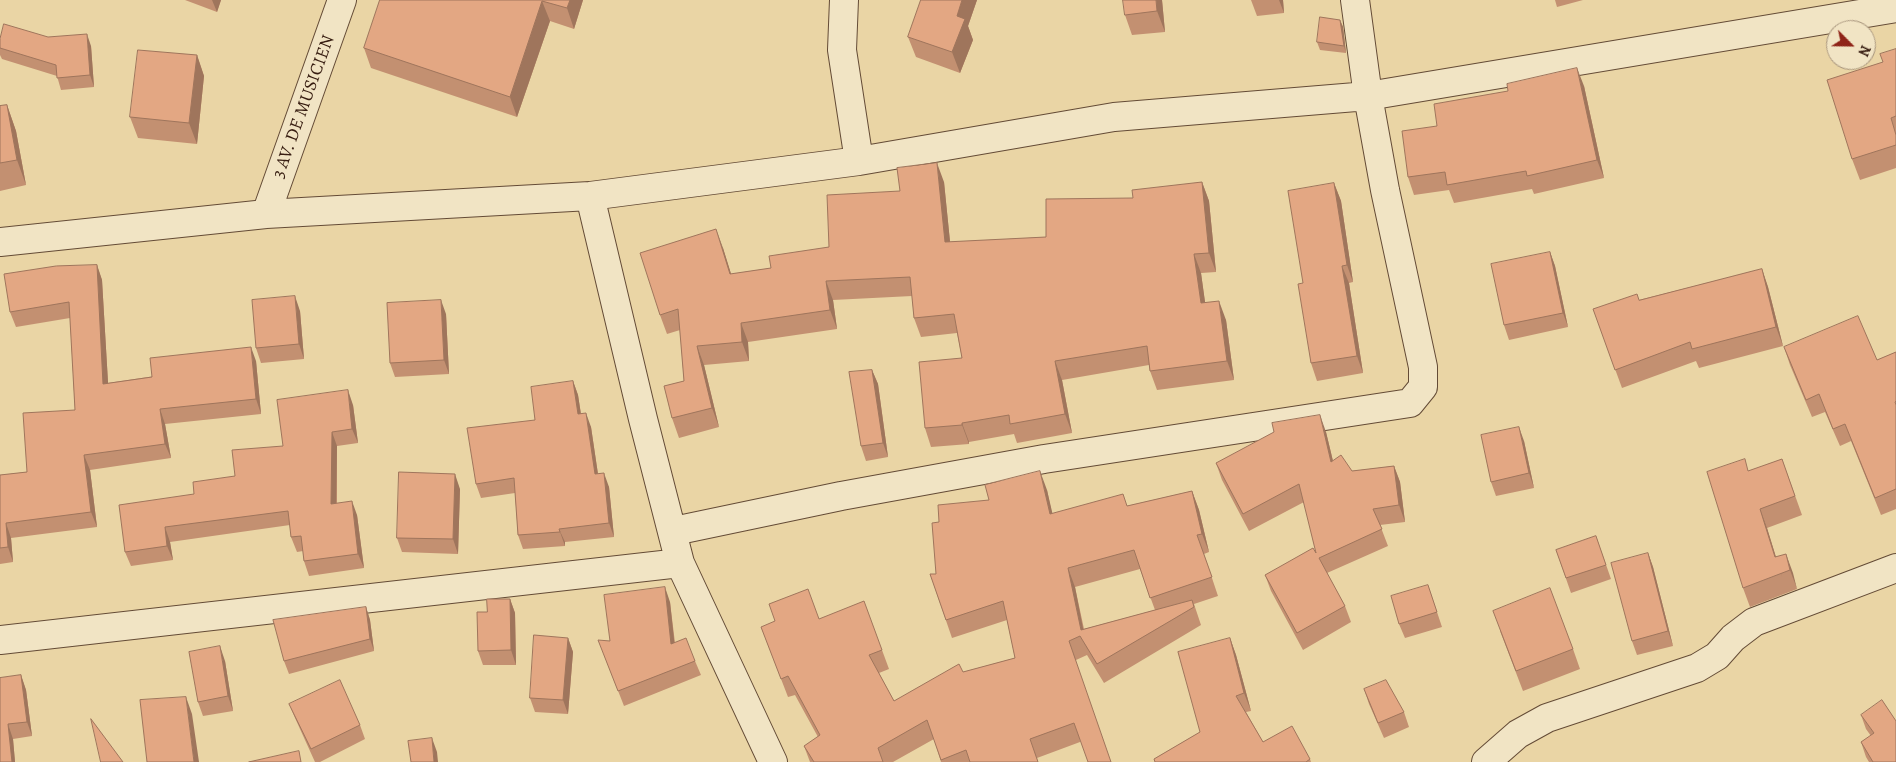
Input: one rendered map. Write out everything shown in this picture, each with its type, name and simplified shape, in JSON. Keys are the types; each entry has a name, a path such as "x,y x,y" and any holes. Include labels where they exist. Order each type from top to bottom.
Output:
{"street":[{"name":"3 AV. DE MUSICIEN","path":"266,214 342,0"},
{"path":"844,0 842,50 859,161"},
{"path":"674,531 841,496 1044,459 1410,403 1422,387 1423,367 1385,190 1368,96 1355,0"},
{"path":"0,242 266,214 590,196 859,161 1114,117 1368,96 1896,8"},
{"path":"590,196 643,419 674,531 680,562 773,762"},
{"path":"0,640 680,562"},
{"path":"1486,762 1518,734 1547,718 1697,668 1717,656 1733,638 1754,622 1896,568"}],"building":[{"path":"380,0 570,0 567,8 542,1 510,97 364,48"},
{"path":"921,0 962,0 957,16 965,19 952,52 908,37"},
{"path":"1123,0 1156,0 1157,11 1125,15"},
{"path":"1320,17 1340,20 1344,46 1317,42"},
{"path":"4,24 48,37 87,34 90,75 57,78 56,65 0,48"},
{"path":"1896,49 1896,116 1891,118 1896,135 1896,145 1852,159 1827,80 1858,70 1876,70 1876,64 1883,62 1880,54"},
{"path":"138,50 197,55 189,123 130,117"},
{"path":"1577,68 1597,160 1527,176 1526,171 1447,185 1445,172 1408,177 1402,131 1437,126 1434,104 1508,91 1507,84"},
{"path":"7,105 17,160 0,163 0,106"},
{"path":"937,163 945,242 1046,237 1046,199 1133,198 1132,190 1202,182 1209,253 1194,254 1201,303 1219,301 1227,361 1150,371 1147,346 1055,361 1065,414 1010,424 1009,415 962,423 962,425 925,428 919,362 962,358 954,314 914,318 910,277 826,281 830,310 741,323 742,342 697,346 712,408 672,418 664,386 684,381 678,309 660,315 640,253 716,229 730,274 771,268 769,256 829,247 827,195 900,191 897,168"},
{"path":"1334,183 1347,265 1342,266 1357,356 1311,363 1298,284 1303,283 1288,191"},
{"path":"1550,252 1563,313 1504,325 1491,264"},
{"path":"97,265 103,384 152,377 150,358 251,347 256,399 160,409 165,444 84,455 91,512 6,523 8,547 0,548 0,475 27,472 23,413 75,410 69,302 10,312 4,274 56,266"},
{"path":"1762,269 1776,327 1692,349 1690,342 1615,370 1593,309 1637,294 1639,300"},
{"path":"295,296 299,344 256,348 252,300"},
{"path":"441,300 444,360 390,363 387,303"},
{"path":"1858,316 1877,360 1896,352 1896,489 1875,498 1845,424 1833,429 1819,394 1806,400 1784,347"},
{"path":"872,370 883,443 861,446 849,372"},
{"path":"573,381 578,414 586,413 595,474 604,473 609,523 559,529 560,532 518,535 514,478 476,484 467,428 535,420 531,387"},
{"path":"348,390 352,429 332,432 331,504 352,501 358,554 304,561 301,536 291,537 288,511 165,527 167,546 125,552 119,505 194,494 193,482 235,476 232,450 283,446 277,400"},
{"path":"1320,415 1331,462 1341,455 1352,471 1394,466 1399,505 1373,509 1382,529 1319,558 1345,606 1297,633 1265,575 1313,548 1316,553 1299,484 1243,514 1216,463 1274,432 1272,423"},
{"path":"1519,427 1529,473 1491,482 1481,435"},
{"path":"1745,459 1748,471 1782,459 1795,496 1760,509 1775,557 1786,554 1790,570 1743,588 1707,472"},
{"path":"1040,471 1050,514 1123,494 1127,506 1192,491 1202,534 1197,535 1212,577 1150,598 1134,550 1068,568 1081,630 1192,600 1194,607 1097,664 1080,636 1069,641 1111,762 1088,762 1074,723 1030,739 1038,762 970,762 966,750 941,760 927,720 878,748 883,762 814,762 804,746 820,735 788,676 781,679 761,627 775,621 769,604 808,589 819,619 864,601 882,650 869,655 894,701 959,664 963,672 1015,658 1003,601 946,620 930,574 936,574 932,523 939,522 938,505 989,500 985,485"},
{"path":"399,472 455,474 453,539 397,538"},
{"path":"1596,536 1606,565 1566,578 1556,550"},
{"path":"1648,553 1668,631 1632,641 1611,563"},
{"path":"1428,585 1437,612 1399,624 1391,596"},
{"path":"665,587 671,644 686,638 695,661 618,691 598,640 610,641 604,595"},
{"path":"1550,588 1573,649 1516,671 1493,611"},
{"path":"487,599 510,599 511,650 478,651 477,612 487,612"},
{"path":"366,607 370,639 284,661 273,620"},
{"path":"534,635 568,638 563,700 530,698"},
{"path":"1230,638 1244,693 1236,696 1263,742 1292,726 1310,759 1306,762 1155,762 1154,759 1200,732 1178,652"},
{"path":"220,646 228,696 198,702 189,652"},
{"path":"21,675 27,722 8,724 12,762 0,762 0,678"},
{"path":"340,680 360,725 311,749 289,704"},
{"path":"1386,680 1404,712 1378,723 1364,689"},
{"path":"186,697 194,762 147,762 140,700"},
{"path":"1882,700 1896,721 1896,762 1873,762 1861,742 1874,733 1861,715"},
{"path":"91,719 123,762 101,762"},
{"path":"432,738 434,762 411,762 408,741"},
{"path":"299,751 301,762 249,762"}]}
